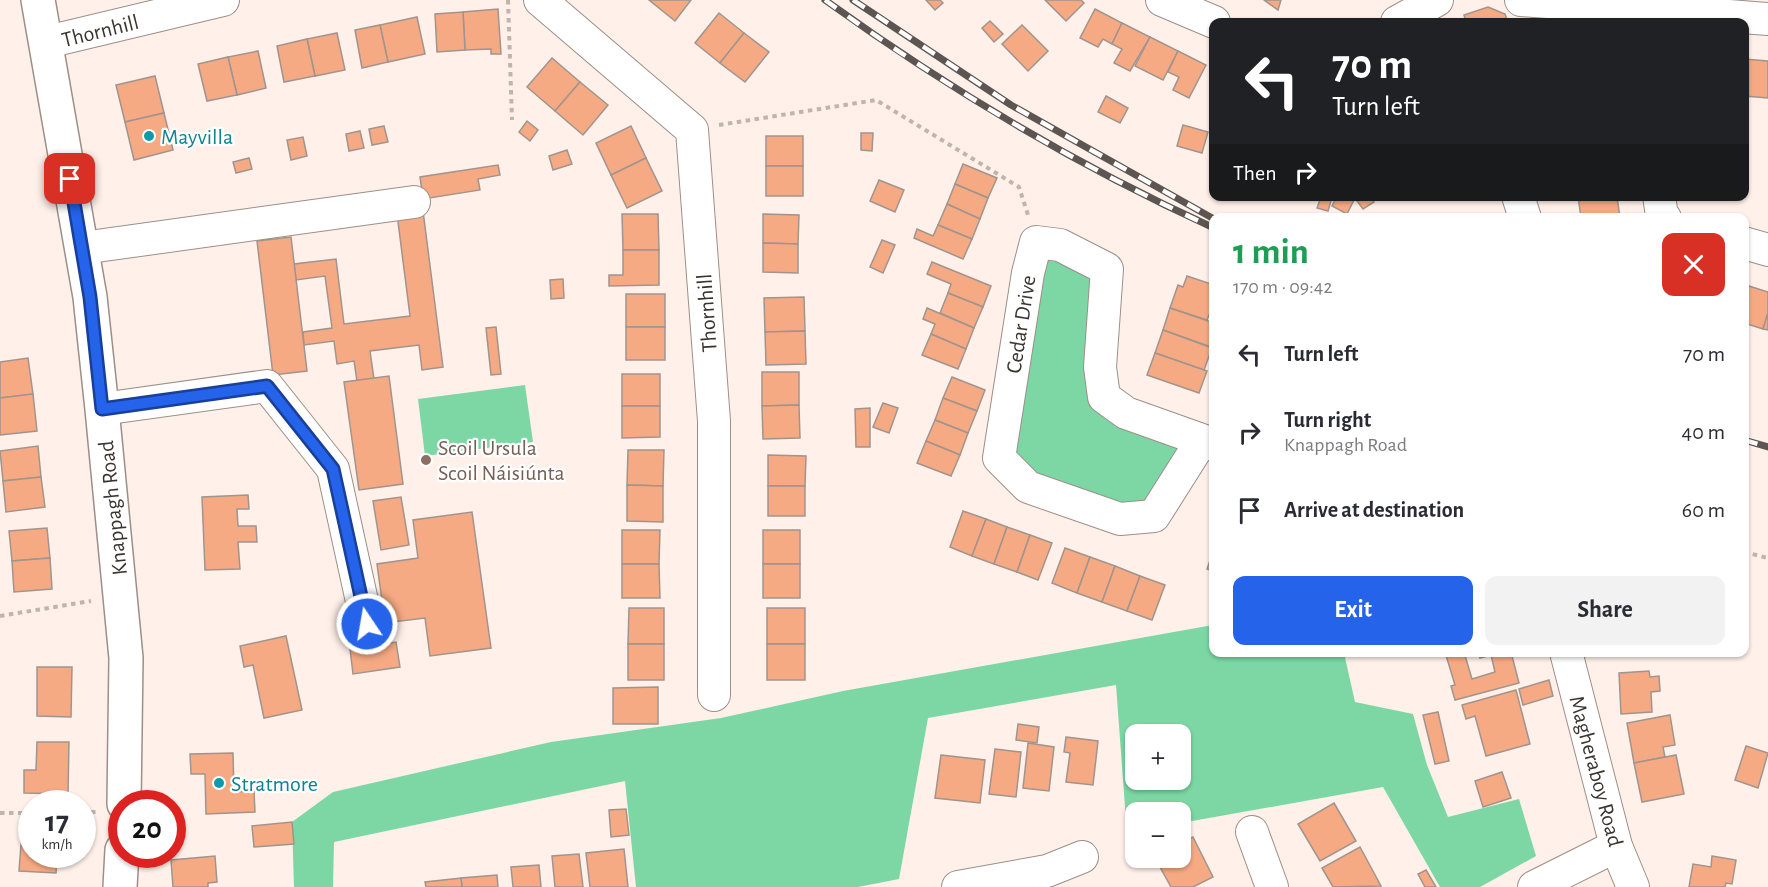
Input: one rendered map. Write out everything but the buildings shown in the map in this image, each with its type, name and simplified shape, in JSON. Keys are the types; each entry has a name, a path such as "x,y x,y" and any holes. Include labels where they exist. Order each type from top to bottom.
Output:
{"main road":[{"name":"Knappagh Road","path":"38,0 82,248 102,409 126,658 124,790"},
{"path":"120,887 121,868"}],"street":[{"name":"Thornhill","path":"47,42 223,0"},
{"path":"540,0 692,130"},
{"path":"1162,0 1209,20"},
{"path":"1521,0 1631,14 1741,18"},
{"path":"1749,18 1768,19"},
{"name":"Thornhill","path":"692,130 714,421 714,695"},
{"path":"82,248 414,202"},
{"name":"Cedar Drive","path":"1036,242 1059,245 1107,268 1100,367 1104,397 1126,413 1208,442 1154,516 1120,519 1028,487 999,458 1028,273 1036,242"},
{"path":"1749,244 1768,250"},
{"path":"102,409 267,386 333,469 367,624"},
{"name":"Magheraboy Road","path":"1567,657 1616,846 1634,887"},
{"path":"1252,832 1272,887"},
{"path":"1534,887 1616,846"},
{"path":"958,887 1047,871 1082,857"}],"path":[{"path":"508,0 512,120"},
{"path":"692,130 876,100 1019,187 1036,242"},
{"path":"1749,553 1768,558"},
{"path":"0,616 120,595"},
{"path":"0,813 18,813"}],"green space":[{"path":"1042,250 1102,275 1093,372 1191,444 1146,509 1120,511 1031,477 1009,454"},
{"path":"525,385 533,442 425,456 418,399"},
{"path":"1209,626 1209,657 1345,657 1355,702 1413,714 1427,765 1448,817 1519,799 1536,856 1480,887 1440,887 1383,787 1191,821 1191,802 1125,802 1125,807 1116,685 928,718 899,879 858,887 636,887 625,781 334,842 333,887 294,887 292,822 333,792 551,742 721,718 843,691"}],"railway":[{"path":"825,0 918,64 1014,123 1112,178 1209,226"},
{"path":"853,0 1011,105 1209,216"},
{"path":"1749,441 1768,447"}],"place":[{"name":"Mayvilla","path":"149,136"},
{"name":"Scoil Ursula Scoil Náisiúnta","path":"426,460"},
{"name":"Stratmore","path":"219,783"}],"route":[{"path":"70,179 90,297 102,409 267,386 333,469 367,624"}]}
